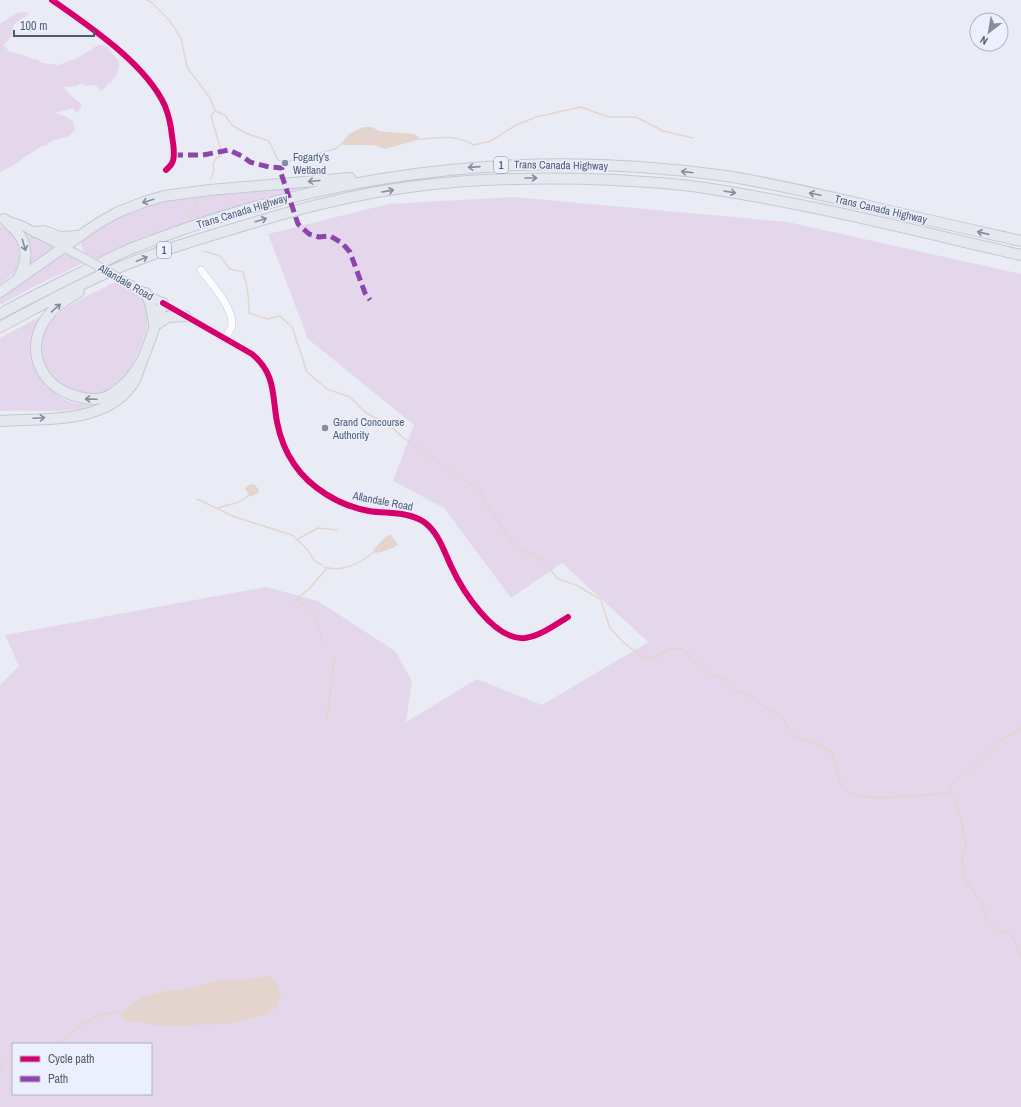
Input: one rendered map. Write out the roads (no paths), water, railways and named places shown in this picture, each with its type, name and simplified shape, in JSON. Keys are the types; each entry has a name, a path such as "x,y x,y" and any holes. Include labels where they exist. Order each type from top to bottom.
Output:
{"highway":[{"name":"Trans Canada Highway","path":"0,314 135,247 191,226 250,207 303,193 358,182 423,172 511,164 621,166 726,176 777,186 1021,241"},
{"path":"0,292 78,236 118,212 164,196 210,190 423,172"},
{"name":"Trans Canada Highway","path":"0,327 53,299 106,274 160,252 204,238 291,211 339,200 408,187 465,181 524,178 580,178 703,187 816,208 1021,255"},
{"path":"2,218 19,234 24,245 26,260 24,269 19,277"},
{"path":"35,232 44,231 60,237 78,236"},
{"path":"106,274 56,307 48,316 40,327 37,336 36,347 39,365 43,374 59,390 68,395 95,400 110,395 128,382 142,361"},
{"path":"146,293 153,311 154,326"},
{"path":"0,421 67,417 94,412 112,403 126,392 136,378 163,303"},
{"path":"154,326 168,317 185,316"}],"main road":[{"name":"Allandale Road","path":"2,218 23,226 64,247 163,303"}],"street":[{"path":"52,0 89,26 122,53 142,74 161,99 167,113 173,143 172,163 166,170"},
{"path":"201,270 228,308 231,316 231,329 224,339"},
{"name":"Allandale Road","path":"163,303 252,354 266,368 274,391 280,436 294,464 311,483 338,501 356,508 370,511 404,514 425,523 436,536 459,584 466,595 492,624 502,632 513,637 532,637 568,617"}],"waterway":[{"path":"147,0 151,2 169,20 181,38 187,67 210,98 215,111"},
{"path":"421,139 442,137 454,138 474,145 491,141 516,125 536,117 581,107 608,117 636,117 663,131 693,138"},
{"path":"215,111 225,115 232,125 245,133 269,141 278,160 286,162 335,149 340,145"},
{"path":"211,178 214,171 213,164 216,158 221,156 222,153 211,116 215,111"},
{"path":"190,222 191,214 196,211 195,202"},
{"path":"204,251 220,256 230,269 243,272 248,292 249,313 267,319 280,316 292,327 307,372 327,389 350,397 365,412 394,429 401,436 480,491 489,508 514,544 521,550 542,559 558,579 576,585 600,599"},
{"path":"218,508 238,502 249,495"},
{"path":"197,499 235,517 292,535 306,548 315,561 322,565"},
{"path":"298,539 318,528 337,530"},
{"path":"324,567 338,569 351,566 374,552"},
{"path":"292,603 309,589 327,568"},
{"path":"297,600 314,616 319,629"},
{"path":"601,601 610,628 624,643 640,655 650,659 670,648 683,649 695,662 710,673 726,679 734,689 755,699 767,709 774,712 784,720 790,732 798,738 817,743 831,752 843,790 859,796 881,798 949,793"},
{"path":"320,632 322,641"},
{"path":"331,684 335,655"},
{"path":"327,717 331,688"},
{"path":"949,793 952,784 1003,739 1021,728"},
{"path":"949,793 953,798 959,812 966,843 962,855 965,880 981,902 989,922 999,931 1007,933 1014,939 1021,956"},
{"path":"59,1043 67,1038 77,1028 95,1017 118,1011 121,1013"},
{"path":"0,1068 6,1060 12,1058"}],"place":[{"name":"Fogarty's Wetland","path":"285,163"},
{"name":"Grand Concourse Authority","path":"325,428"}]}
